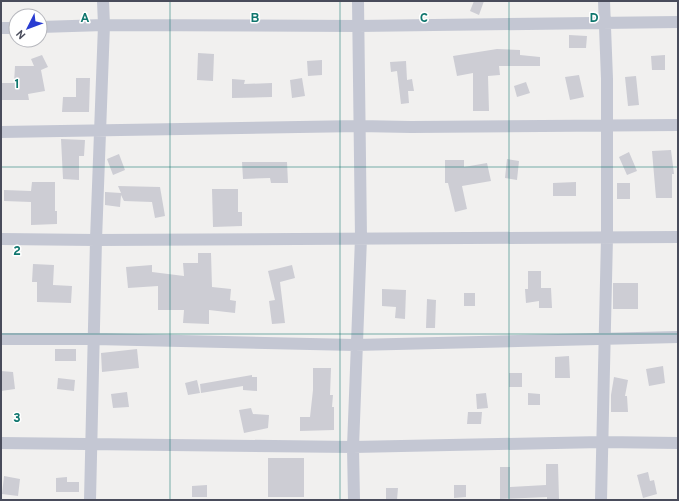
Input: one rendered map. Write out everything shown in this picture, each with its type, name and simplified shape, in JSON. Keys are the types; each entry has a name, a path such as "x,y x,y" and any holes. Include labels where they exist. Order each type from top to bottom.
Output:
{"street":[{"path":"90,500 93,445 96,240 104,25 103,1"},
{"path":"354,500 353,447 355,345 361,238 358,1"},
{"path":"601,500 607,237 607,79 604,1"},
{"path":"48,27 104,25 358,26 678,22"},
{"path":"1,132 359,126 678,125"},
{"path":"1,239 96,240 678,237"},
{"path":"1,339 95,339 355,345 678,337"},
{"path":"1,443 353,447 602,442 678,443"}],"building":[{"path":"474,1 484,1 479,15 470,11"},
{"path":"569,35 587,36 586,48 569,48"},
{"path":"497,49 520,50 520,55 540,57 540,66 499,66 500,75 488,76 489,111 473,111 473,73 457,76 453,56"},
{"path":"198,53 214,54 213,81 197,80"},
{"path":"42,55 48,67 41,70 45,91 28,94 29,100 1,100 1,83 14,83 15,66 34,66 31,59"},
{"path":"665,55 665,70 652,70 651,56"},
{"path":"322,60 322,75 308,76 307,61"},
{"path":"406,61 407,80 412,79 414,91 408,91 409,103 401,104 397,71 391,72 390,62"},
{"path":"579,75 584,97 570,100 565,77"},
{"path":"636,76 639,105 628,106 625,77"},
{"path":"76,78 90,78 89,112 62,112 63,97 76,97"},
{"path":"302,78 305,96 292,98 290,80"},
{"path":"232,79 245,80 244,84 272,83 272,97 232,98"},
{"path":"526,82 530,93 517,97 514,86"},
{"path":"61,139 85,140 84,156 79,156 79,180 63,179"},
{"path":"671,150 674,174 672,174 672,198 656,198 652,151"},
{"path":"629,152 637,171 627,175 619,157"},
{"path":"119,154 125,170 113,175 107,159"},
{"path":"507,159 519,161 517,180 505,178"},
{"path":"445,160 464,160 464,167 487,163 491,181 462,186 467,209 455,212 448,183 445,183"},
{"path":"242,162 287,162 288,183 271,183 270,178 243,179"},
{"path":"32,182 55,182 55,211 57,211 57,224 31,225 31,202 4,201 4,190 31,191"},
{"path":"576,182 576,196 553,196 553,183"},
{"path":"617,183 630,183 630,199 617,199"},
{"path":"118,186 160,187 165,216 155,218 152,202 124,201 121,195 120,207 105,205 105,192 121,193"},
{"path":"212,189 238,189 238,212 242,212 242,226 213,227"},
{"path":"198,253 211,253 212,287 231,289 230,300 236,301 235,313 209,310 209,324 183,323 184,310 158,310 158,286 128,288 126,267 152,265 152,272 184,276 183,263 198,263"},
{"path":"33,264 54,265 53,285 72,286 71,303 37,302 37,282 32,282"},
{"path":"292,265 295,278 280,282 285,323 272,324 269,301 275,300 268,271"},
{"path":"528,271 541,271 541,288 551,288 552,308 539,308 539,301 526,303 525,289 528,289"},
{"path":"613,283 638,283 638,309 613,309"},
{"path":"382,289 406,290 405,319 395,318 396,307 382,306"},
{"path":"464,293 475,293 475,306 464,306"},
{"path":"427,299 436,300 435,328 426,328"},
{"path":"55,349 76,349 76,361 55,361"},
{"path":"137,349 139,368 102,372 101,353"},
{"path":"569,356 570,378 555,378 555,357"},
{"path":"663,366 665,383 649,386 646,369"},
{"path":"313,368 331,368 330,395 333,395 332,407 334,407 334,430 300,431 300,417 310,417 313,390"},
{"path":"1,371 13,372 15,389 1,391"},
{"path":"509,373 522,373 522,387 509,387"},
{"path":"252,375 252,377 257,377 257,391 243,390 243,386 201,393 200,384"},
{"path":"614,377 628,380 625,396 627,396 628,412 611,412 611,395"},
{"path":"58,378 75,380 74,391 57,389"},
{"path":"197,380 200,393 188,395 185,383"},
{"path":"127,392 129,407 113,408 111,394"},
{"path":"486,393 488,408 477,409 476,394"},
{"path":"528,393 540,394 540,405 528,405"},
{"path":"251,408 253,414 269,415 268,428 244,433 239,410"},
{"path":"468,412 482,412 481,424 467,424"},
{"path":"268,458 304,458 304,497 268,497"},
{"path":"546,464 558,464 559,499 547,499 547,497 500,499 500,467 510,467 510,487 546,485"},
{"path":"648,472 650,481 654,480 657,494 643,498 637,475"},
{"path":"4,476 20,479 18,496 2,494"},
{"path":"67,477 67,482 79,482 79,492 56,492 56,478"},
{"path":"207,485 207,497 192,497 192,486"},
{"path":"454,485 466,485 466,497 454,498"},
{"path":"386,488 398,488 397,500 386,500"}]}
